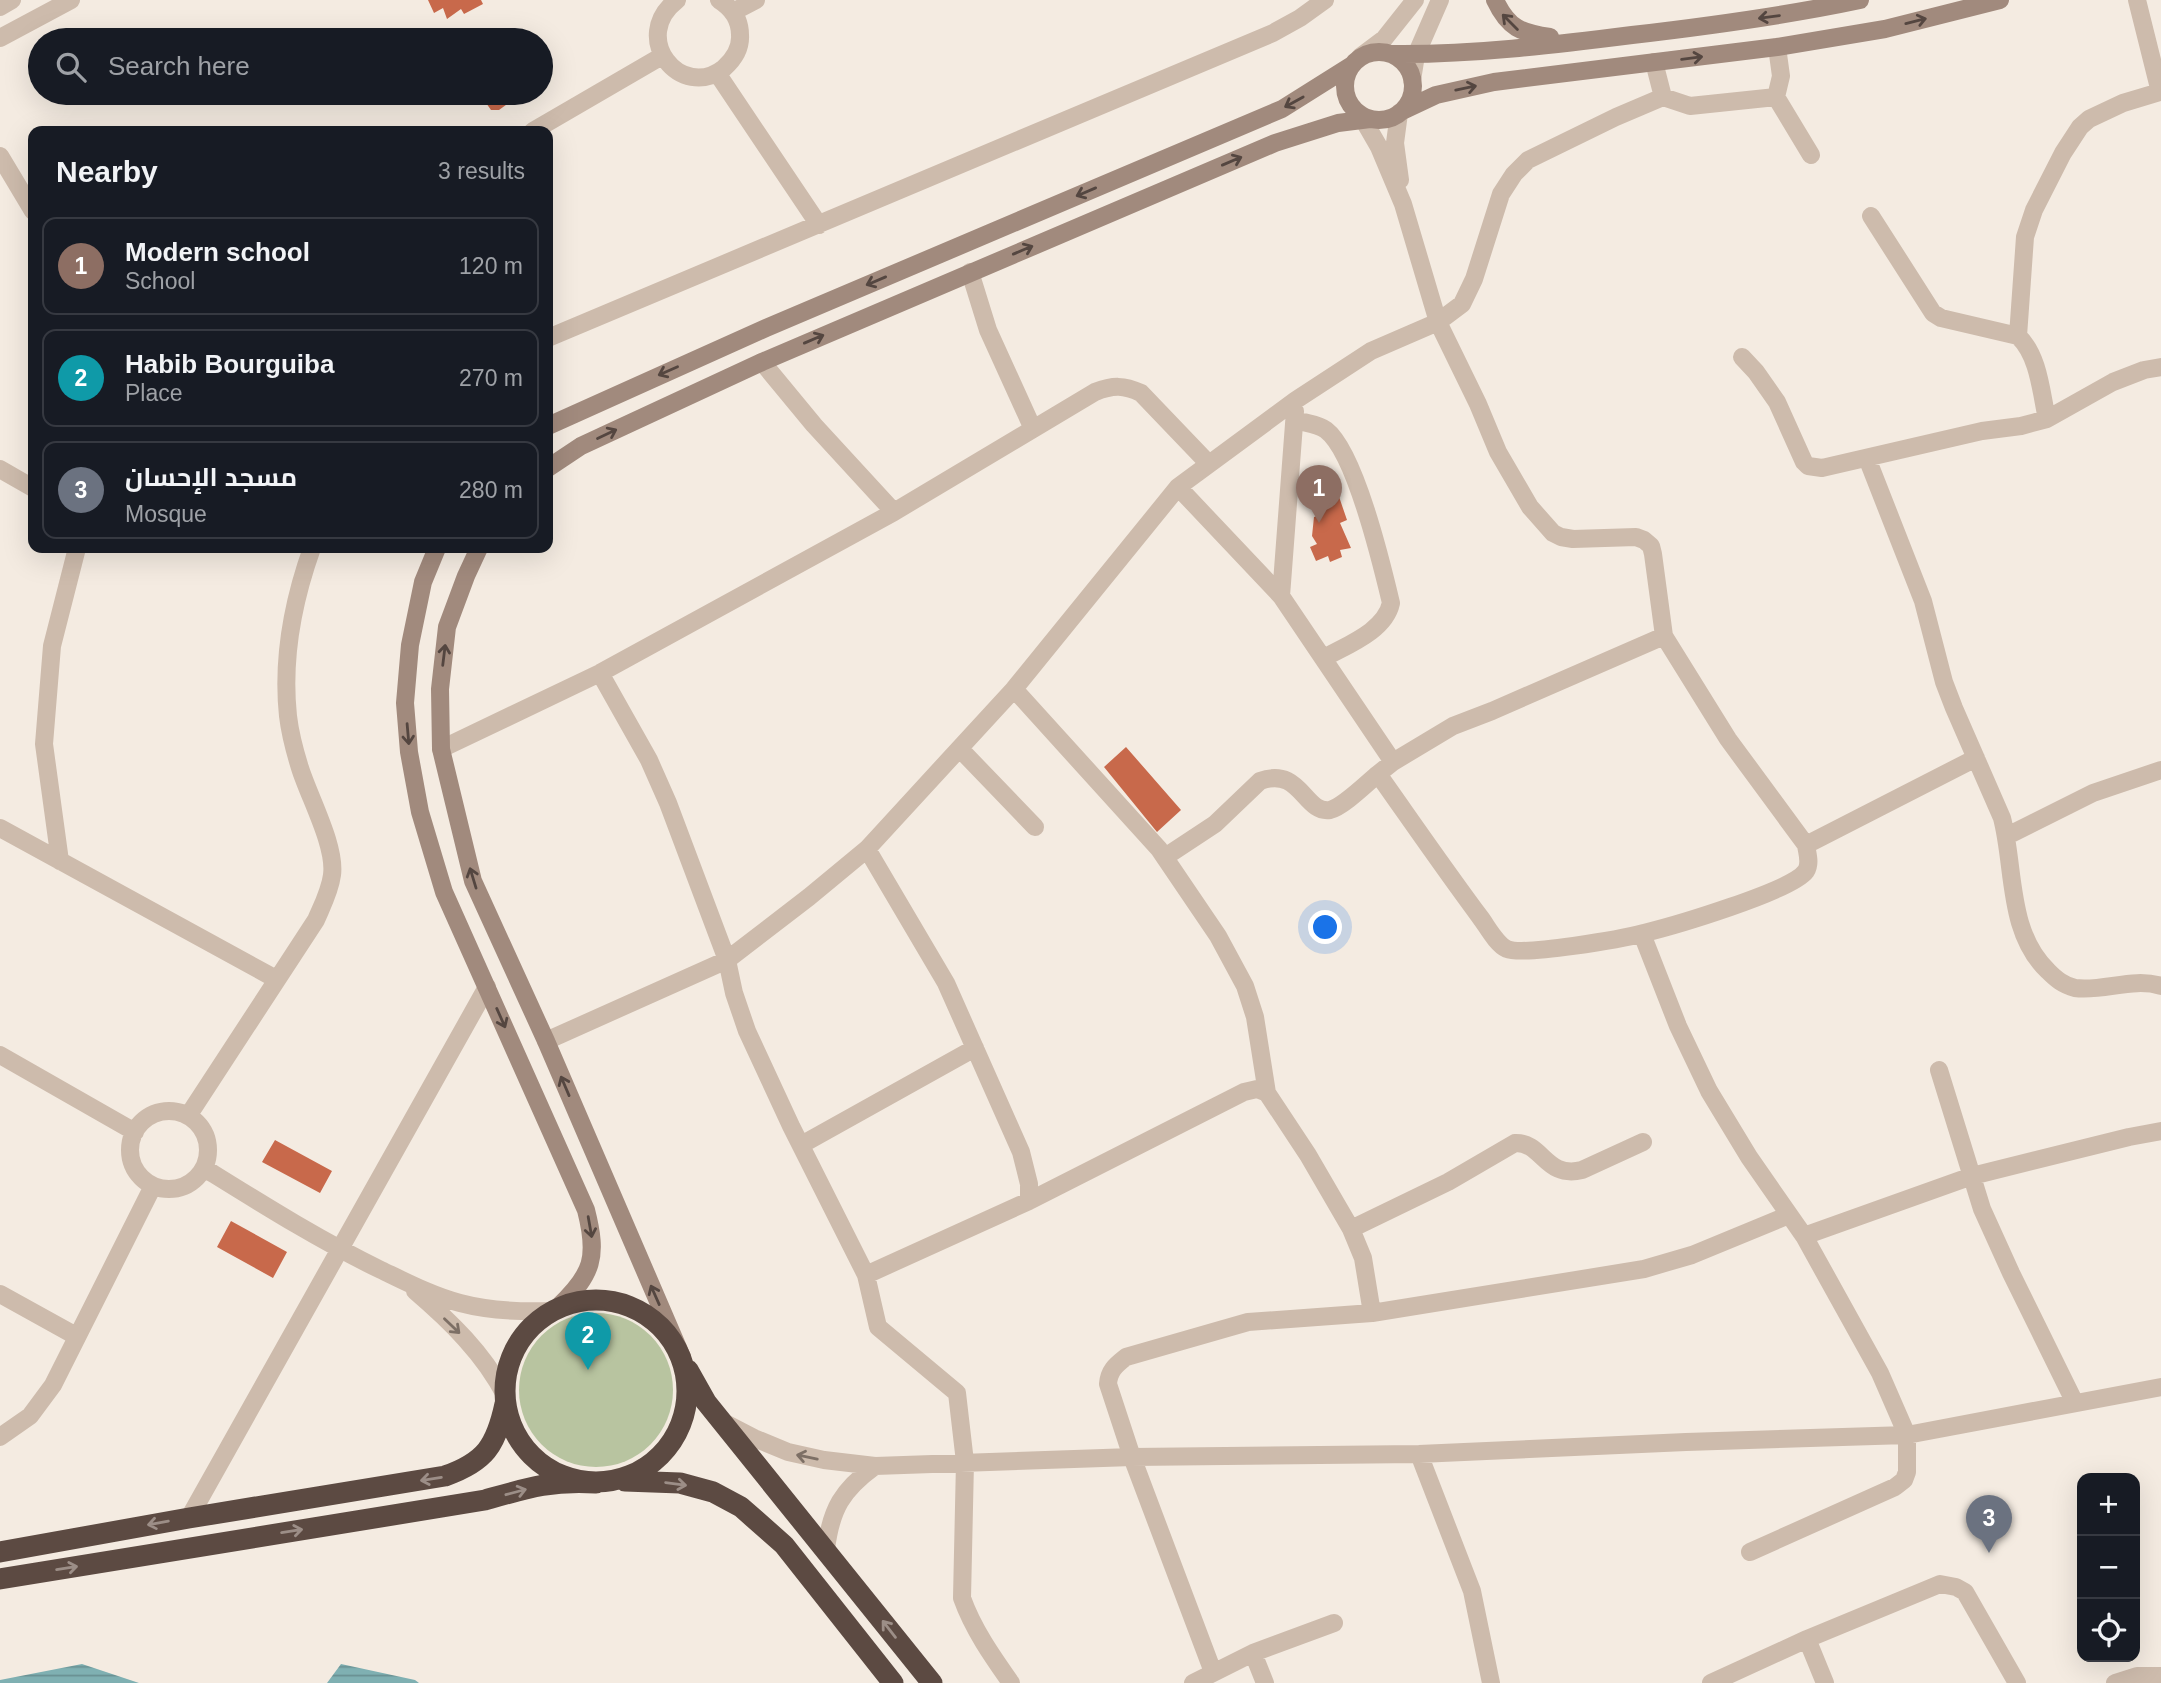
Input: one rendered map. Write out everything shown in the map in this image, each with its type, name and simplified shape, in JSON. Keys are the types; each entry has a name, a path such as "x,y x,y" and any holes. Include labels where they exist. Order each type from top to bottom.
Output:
{"highway":[{"path":"683,1360 688,1387 685,1416 672,1443 652,1464 626,1478 602,1482 566,1478 538,1462 518,1439 506,1410 504,1379 513,1350 532,1325 554,1309 588,1299 617,1301 645,1312 667,1332 683,1360 706,1402 932,1683"},
{"path":"0,1552 445,1476 466,1469 483,1456 501,1421 505,1399"},
{"path":"0,1579 485,1500 543,1484 566,1481 680,1483 713,1492 741,1507 784,1545 893,1683"}],"main road":[{"path":"1495,0 1506,19 1516,29 1528,34 1581,41"},
{"path":"553,424 766,328 1282,108 1370,52 1434,55 1581,41 1805,12 1860,0"},
{"path":"553,465 581,446 762,362 1275,143 1338,122 1365,118 1382,120 1436,95 1494,82 1777,47 1885,29 2000,0"},
{"path":"1392,54 1402,60 1409,69 1412,80 1413,91 1401,112"},
{"path":"1356,61 1346,74 1344,85 1351,107 1365,118"},
{"path":"435,553 423,582 410,645 405,703 409,752 420,812 444,892 586,1210 591,1231 589,1270 577,1289 554,1309"},
{"path":"477,553 447,627 440,689 442,749 473,881 546,1041 683,1360"}],"street":[{"path":"0,7 12,0"},
{"path":"0,38 71,0"},
{"path":"677,0 668,6 660,18 658,45 662,56 672,68 685,75 703,77 717,73 732,61 739,48 739,25 726,6 756,0"},
{"path":"553,336 1273,33 1325,0"},
{"path":"1356,61 1384,39 1415,0"},
{"path":"1412,80 1416,55 1440,0"},
{"path":"2018,336 2025,237 2034,210 2063,153 2080,127 2089,119 2123,103 2161,93 2137,0"},
{"path":"1777,47 1781,76 1776,97 1811,155"},
{"path":"542,126 662,56"},
{"path":"1654,62 1663,97"},
{"path":"717,73 819,225"},
{"path":"546,1041 727,960 867,849 1014,689 1178,487 1296,400 1371,351 1438,322 1462,304 1474,279 1501,194 1514,174 1528,160 1663,97 1690,106 1776,97"},
{"path":"1401,112 1395,144 1403,204"},
{"path":"1365,118 1403,204 1438,322 1512,478 1542,523 1561,537 1636,537 1651,546 1656,563 1664,636 1728,739 1806,845 1809,864 1807,870 1784,887 1642,934 1564,947 1513,951 1503,947 1464,896 1378,774"},
{"path":"0,156 28,203"},
{"path":"1871,216 1933,313 1941,318 2018,336 2025,343 2031,353 2047,419"},
{"path":"970,272 988,330 1033,429"},
{"path":"1742,357 1777,402 1804,462 1808,466 1822,468 1982,431 2021,426 2047,419 2113,382 2144,370 2161,367"},
{"path":"762,362 814,425 894,512"},
{"path":"442,749 600,674 894,512 1095,391 1111,386 1127,387 1141,393 1209,464"},
{"path":"1281,596 1296,400"},
{"path":"1295,420 1324,429 1336,440 1346,458 1373,531 1391,603 1389,612 1381,622 1324,658"},
{"path":"1867,458 1923,601 1944,682 1998,809 2007,836 2011,876 2022,926 2030,947 2052,975 2074,988 2145,982 2161,986"},
{"path":"0,469 28,485"},
{"path":"1178,487 1281,596 1393,762"},
{"path":"60,861 44,744 52,646 76,553"},
{"path":"188,1116 316,920 327,896 332,874 330,851 299,766 288,716 287,654 298,586 310,553"},
{"path":"1165,858 1215,824 1260,781 1280,778 1293,783 1320,809 1338,807 1393,762 1453,726 1664,636"},
{"path":"600,674 649,760 668,803 727,960 734,993 747,1031 866,1275 878,1327 957,1393 965,1462 962,1598 983,1641 1010,1683"},
{"path":"1014,689 1165,858 1225,947 1245,986 1255,1017 1267,1093 1308,1154 1351,1229 1363,1258 1372,1313"},
{"path":"960,749 1035,827"},
{"path":"1806,845 1976,758"},
{"path":"2007,836 2093,793 2161,770"},
{"path":"0,828 276,979"},
{"path":"867,849 946,983 1027,1167 1030,1201"},
{"path":"1642,934 1678,1026 1709,1091 1749,1157 1804,1236 1874,1363 1908,1435 1908,1472 1904,1480 1895,1487 1750,1552"},
{"path":"189,1518 487,987"},
{"path":"801,1145 975,1048"},
{"path":"0,1055 135,1132"},
{"path":"1939,1070 1982,1209 2075,1403"},
{"path":"866,1275 1030,1201 1244,1091 1257,1089 1267,1093"},
{"path":"175,1111 188,1116 199,1125 206,1137 208,1155 204,1168 193,1181 181,1187 166,1189 144,1180 135,1170 130,1157 132,1138 138,1126 148,1117 160,1112 175,1111"},
{"path":"1804,1236 1972,1176 2161,1131"},
{"path":"1351,1229 1448,1182 1516,1143 1526,1144 1555,1168 1573,1172 1643,1142"},
{"path":"204,1168 340,1250 402,1280 468,1305 488,1309 527,1312 554,1309"},
{"path":"0,1437 30,1416 53,1385 153,1185"},
{"path":"1213,1672 1132,1457 1108,1384 1109,1375 1115,1366 1126,1357 1248,1322 1372,1313 1644,1269 1692,1255 1790,1215"},
{"path":"402,1280 461,1334 495,1375 505,1399"},
{"path":"0,1294 76,1336"},
{"path":"722,1421 788,1452 824,1460 875,1466 1132,1457 1419,1454 1908,1435 2161,1387"},
{"path":"1419,1454 1472,1591 1491,1683"},
{"path":"825,1549 829,1524 839,1501 854,1481 875,1466"},
{"path":"1711,1683 1807,1639 1940,1584 1965,1592 2017,1683"},
{"path":"1194,1683 1253,1653 1334,1623"},
{"path":"1807,1639 1825,1683"},
{"path":"1253,1653 1265,1683"},
{"path":"2115,1683 2137,1676 2161,1676"}],"green space":[{"path":"596,1313 625,1319 651,1335 667,1361 673,1390 667,1419 651,1445 625,1461 596,1467 567,1461 541,1445 525,1419 519,1390 525,1361 541,1335 567,1319"}],"water":[{"path":"82,1664 139,1683 0,1683 0,1680"},
{"path":"341,1664 415,1680 419,1683 327,1683"}],"building":[{"path":"428,0 481,0 483,4 464,14 461,9 447,19 443,8 434,13"},
{"path":"487,105 506,105 499,110 491,110"},
{"path":"1336,488 1347,520 1340,523 1351,548 1340,550 1342,557 1330,562 1328,556 1316,561 1310,547 1317,544 1312,536 1314,517 1323,514 1316,497"},
{"path":"1126,747 1181,810 1157,832 1104,767"},
{"path":"275,1140 332,1171 320,1193 262,1162"},
{"path":"231,1221 287,1252 273,1278 217,1247"}],"place":[{"name":"Modern school","path":"1319,523"},
{"name":"Habib Bourguiba","path":"588,1370"},
{"name":"مسجد الإحسان","path":"1989,1553"}]}
